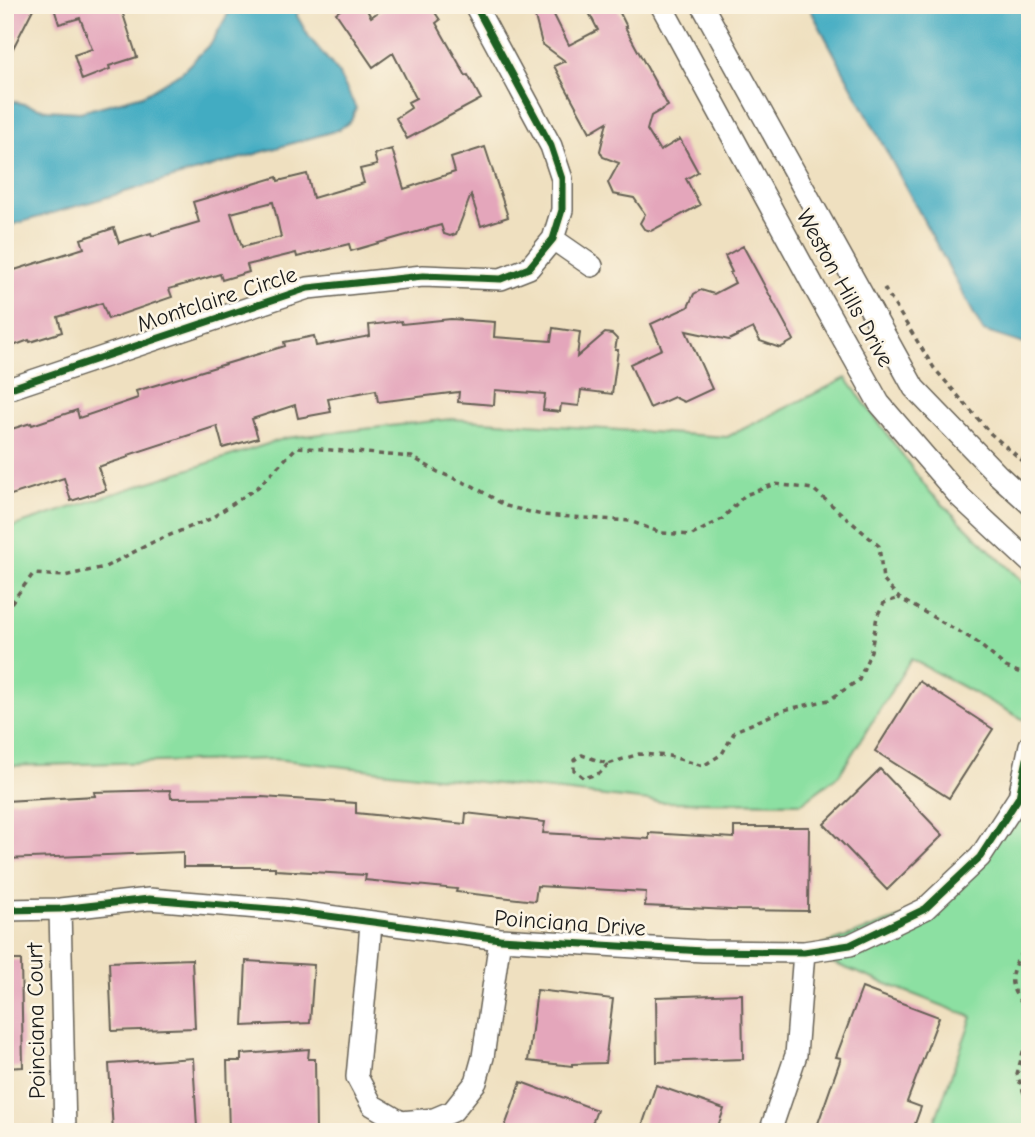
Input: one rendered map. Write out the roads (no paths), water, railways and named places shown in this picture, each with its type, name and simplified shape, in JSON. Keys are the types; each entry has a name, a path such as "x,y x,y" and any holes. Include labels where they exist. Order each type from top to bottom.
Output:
{"street":[{"name":"Montclaire Circle","path":"5,390 308,289 423,276 501,279 529,268 554,239 562,210 562,179 551,146 475,5"},
{"name":"Weston Hills Drive","path":"661,5 879,403 960,497 1030,562"},
{"name":"Weston Hills Drive","path":"702,5 914,388 998,475 1030,504"},
{"path":"554,239 592,266"},
{"name":"Poinciana Drive","path":"5,910 60,909 149,900 283,910 500,939 703,951 804,952 850,945 925,909 981,857 1019,797 1030,745"},
{"name":"Poinciana Court","path":"60,909 65,1132"},
{"path":"371,922 357,1077 372,1105 401,1122 434,1119 453,1111 476,1082 500,939"},
{"path":"770,1132 796,1055 804,952"}],"water":[{"path":"233,5 298,5 297,16 309,37 338,72 356,108 351,121 338,130 5,227 5,99 47,110 80,112 143,95 183,71 212,42"},
{"path":"808,5 1030,5 1030,346 983,331"}]}
